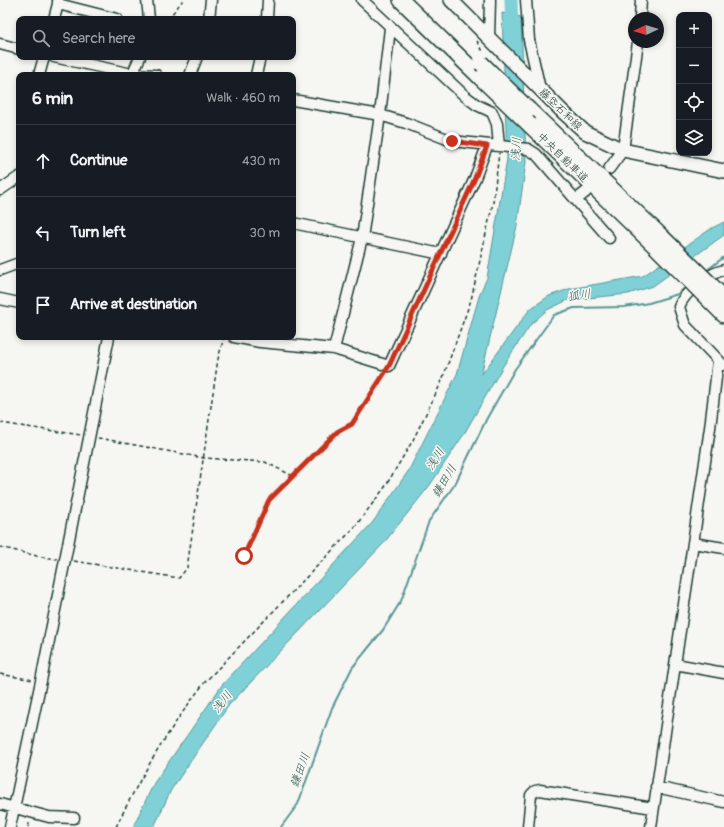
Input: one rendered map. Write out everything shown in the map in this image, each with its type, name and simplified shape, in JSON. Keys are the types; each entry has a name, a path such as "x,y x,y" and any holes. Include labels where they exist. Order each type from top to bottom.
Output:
{"highway":[{"name":"中央自動車道","path":"401,0 481,70 530,110 705,288 724,315"},
{"name":"中央自動車道","path":"416,0 530,125 659,242"},
{"name":"中央自動車道","path":"705,288 724,298"}],"main road":[{"name":"藤垈石和線","path":"452,0 585,132 623,150 724,171"}],"street":[{"path":"146,0 149,16"},
{"path":"209,16 211,0"},
{"path":"267,16 268,0"},
{"path":"362,0 390,28 465,96 477,105 492,112 497,124 501,146"},
{"path":"490,0 490,38"},
{"path":"526,0 529,40 540,89"},
{"path":"640,12 641,0"},
{"path":"55,16 58,2 107,16"},
{"path":"334,349 362,238 380,115 390,28"},
{"path":"0,44 16,48"},
{"path":"609,168 623,150 637,48"},
{"path":"40,72 43,60"},
{"path":"68,60 123,72"},
{"path":"133,72 139,60"},
{"path":"191,72 197,60"},
{"path":"257,72 259,60"},
{"path":"296,101 380,115 406,123 452,141 487,146 528,149 536,154 577,199 609,238"},
{"path":"259,340 334,349 389,366 475,178 487,146"},
{"path":"0,190 16,179"},
{"path":"577,199 586,192"},
{"path":"296,224 441,254"},
{"path":"0,270 16,264"},
{"path":"651,827 721,364 685,325 679,307 682,298 714,272 724,270"},
{"path":"0,299 16,302"},
{"path":"10,827 41,681 107,340"},
{"path":"693,543 724,548"},
{"path":"675,664 724,673"},
{"path":"656,787 724,802"},
{"path":"528,827 531,795 536,791 653,808"},
{"path":"0,804 50,817 74,818"}],"path":[{"path":"170,16 183,0"},
{"path":"116,827 151,760 186,707 205,682 354,528 385,487 413,440 442,383 471,300 493,203 501,146"},
{"path":"0,547 37,556 179,578 187,568 218,359 223,340"},
{"path":"244,556 269,500 337,432 352,424 389,366"},
{"path":"0,423 88,436 204,458 265,462 293,476"},
{"path":"0,674 41,681"}],"water":[{"name":"狐川","path":"502,13 521,17 526,162 517,226 481,375 530,309 549,296 569,289 643,276 712,228 724,222 724,235 653,286 628,294 568,300 547,310 531,324 503,366 464,434 430,485 383,544 229,705 171,790 154,827 133,827 154,783 222,685 373,522 409,470 457,374 480,293 487,278 507,159"}],"waterway":[{"name":"浅川","path":"511,0 512,32"},
{"name":"鎌田川","path":"706,271 724,257"},
{"name":"鎌田川","path":"281,827 298,804 332,708 352,668 383,630 401,601 429,521 455,484 487,418 515,369 554,315 574,308 624,307 649,303 678,294 687,286"}],"route":[{"path":"244,556 269,500 337,432 352,424 398,351 475,178 487,146 452,141"}]}
